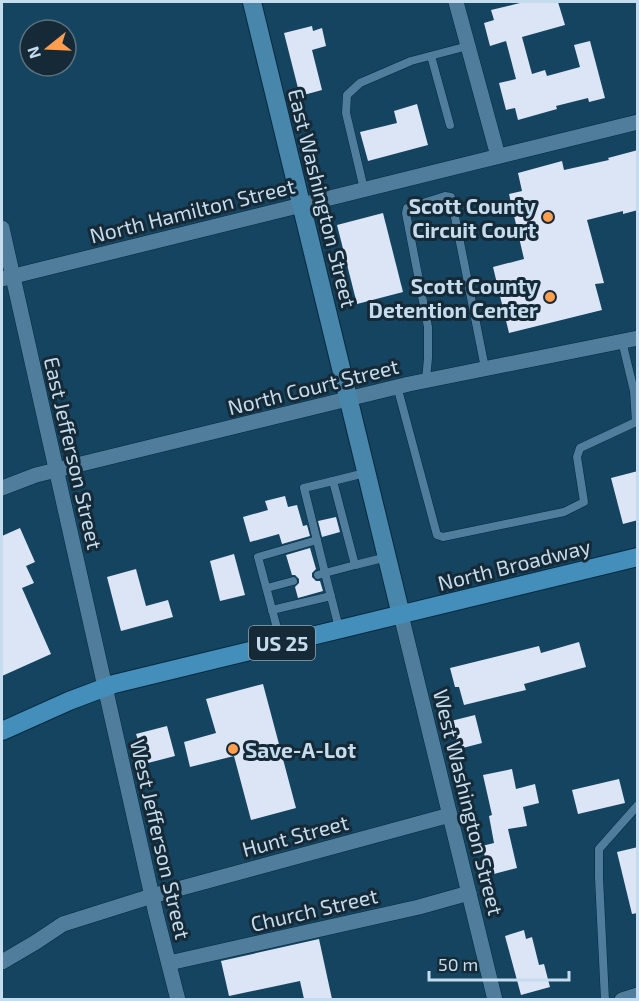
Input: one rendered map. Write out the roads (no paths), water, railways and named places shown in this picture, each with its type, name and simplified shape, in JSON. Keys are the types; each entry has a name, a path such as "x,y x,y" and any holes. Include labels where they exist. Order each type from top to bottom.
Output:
{"main road":[{"name":"North Broadway","path":"401,615 638,557"},
{"name":"US 25","path":"2,731 69,700 105,687 162,671 401,615"}],"street":[{"name":"East Washington Street","path":"252,2 401,615"},
{"path":"456,2 498,156"},
{"name":"North Hamilton Street","path":"7,277 638,122"},
{"name":"East Jefferson Street","path":"2,228 7,277 56,470 105,687"},
{"name":"North Court Street","path":"2,488 36,475 397,386 630,339"},
{"name":"West Washington Street","path":"401,615 495,999"},
{"name":"West Jefferson Street","path":"105,687 152,896 178,999"},
{"name":"Hunt Street","path":"2,962 63,924 152,896 450,815"},
{"name":"Church Street","path":"169,963 419,907 469,893"},
{"path":"622,999 638,995"}],"lane":[{"path":"364,189 346,113 347,95 360,83 411,61 468,46"},
{"path":"431,56 450,125"},
{"path":"426,380 428,327 405,213 407,207 445,196 451,197 486,368"},
{"path":"397,386 437,535 443,537 564,513 584,502 577,457 580,448 636,422 630,339"},
{"path":"339,630 331,596 321,574 317,540 304,488 367,472"},
{"path":"333,481 355,565"},
{"path":"281,643 258,557 317,540"},
{"path":"321,574 387,557"},
{"path":"267,588 294,581"},
{"path":"272,610 331,596"},
{"path":"605,999 599,849 638,804"}],"place":[{"name":"Scott County Circuit Court","path":"548,217"},
{"name":"Scott County Detention Center","path":"550,297"},
{"name":"Save-A-Lot","path":"233,749"}]}
